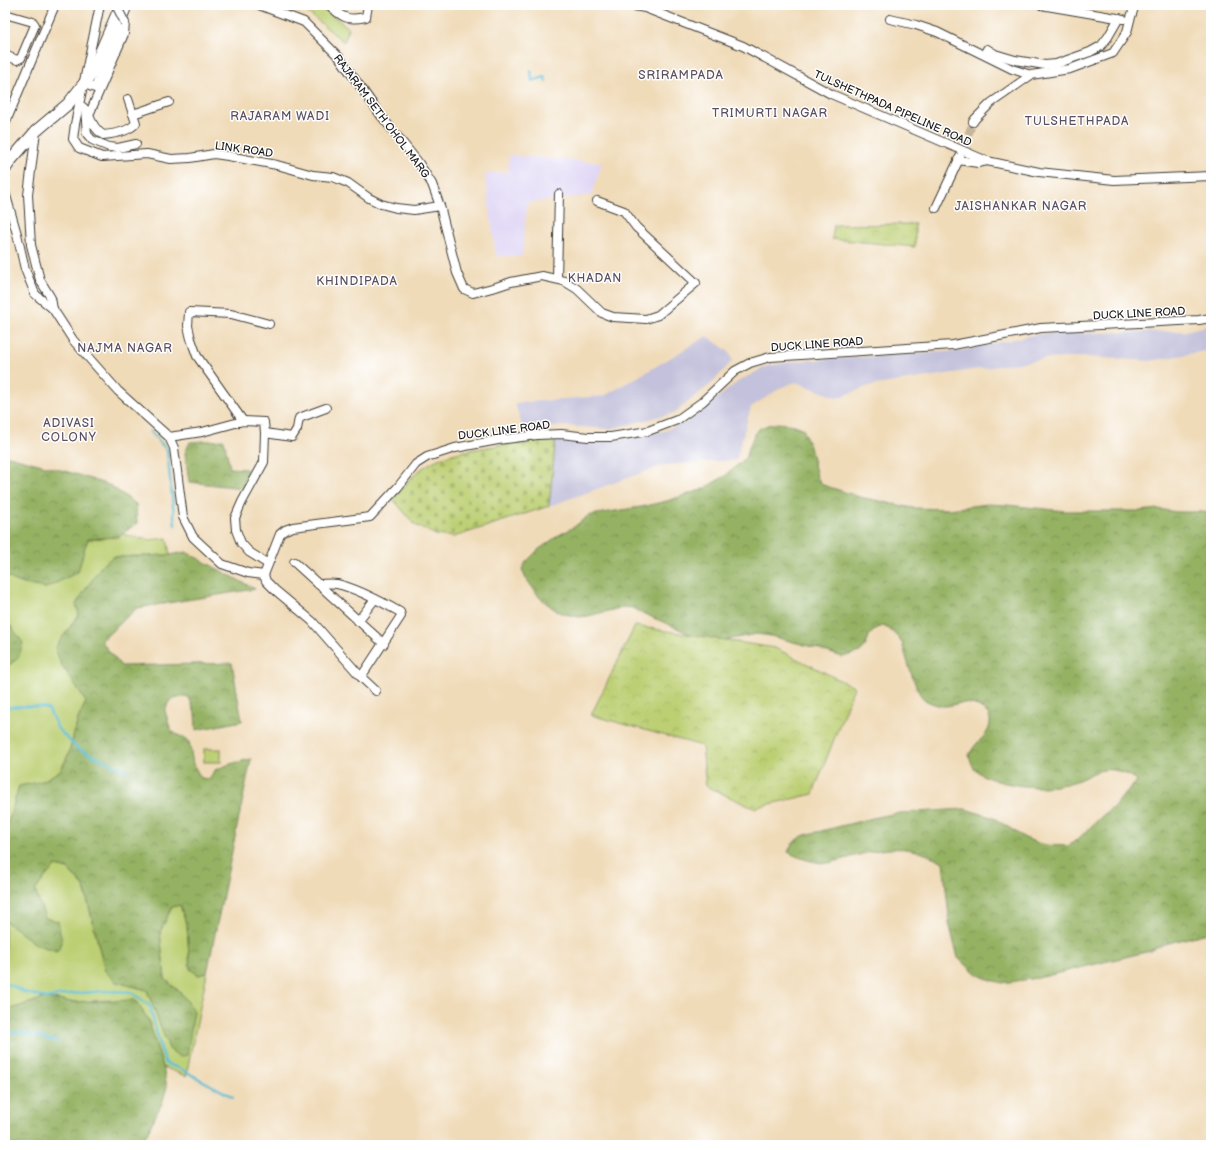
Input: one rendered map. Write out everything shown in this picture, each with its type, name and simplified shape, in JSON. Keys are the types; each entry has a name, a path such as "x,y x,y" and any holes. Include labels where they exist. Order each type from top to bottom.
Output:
{"street":[{"path":"5,124 55,5"},
{"path":"84,84 100,5"},
{"path":"116,5 125,24 124,34 89,115 97,130 103,135 115,134 133,127 136,123 128,99"},
{"path":"7,164 36,131 68,104 90,76 121,5"},
{"path":"84,84 95,88 128,5"},
{"name":"RAJARAM SETH OHOL MARG","path":"259,5 304,22 339,57 382,117 418,162 432,184 440,206 457,273 464,289 473,293 511,282 542,276 564,281 577,289 602,313 613,317 646,319 658,315 696,284 636,227 624,211 597,201"},
{"path":"330,5 340,16 354,20 366,17 368,5"},
{"name":"TULSHETHPADA PIPELINE ROAD","path":"629,5 645,8 743,46 831,94 987,161 1039,172 1114,180 1211,176"},
{"path":"1041,5 1130,20"},
{"path":"973,122 991,103 1031,75 1070,69 1113,53 1127,32 1135,5"},
{"path":"5,14 33,22 35,25 21,58 17,60 5,55"},
{"path":"987,49 995,54 1015,60 1045,65 1056,64 1090,52 1101,46 1119,18"},
{"path":"890,19 937,32 1012,69 1031,75"},
{"name":"LINK ROAD","path":"84,84 75,124 74,139 79,148 102,157 147,154 171,159 190,158 214,154 228,156 277,165 314,175 333,177 348,183 369,198 381,204 396,208 414,210 440,206"},
{"path":"133,114 169,102"},
{"path":"79,106 85,109 87,134 92,140 109,147 118,148 136,144"},
{"path":"36,131 28,195 31,245 40,280 51,298 53,309"},
{"path":"936,208 959,159 978,163 987,161"},
{"path":"5,192 25,269 35,294 53,309 73,340 118,391 169,437 174,448 183,517 193,537 222,564 248,573 264,575 266,581 312,621 361,677 376,691"},
{"path":"557,279 559,194"},
{"path":"243,421 198,356 191,339 188,326 189,312 231,314 269,324"},
{"name":"DUCK LINE ROAD","path":"264,575 280,534 285,530 293,527 324,522 370,517 398,487 416,464 427,457 455,448 537,435 561,434 588,437 611,437 648,431 677,420 702,402 735,371 750,363 770,357 953,345 1041,328 1199,320 1211,318"},
{"path":"265,433 292,437 297,429 300,418 326,408"},
{"path":"169,437 202,432 243,421 264,422 264,462 242,502 236,518 236,530 241,543 249,552 268,564"},
{"path":"294,562 384,644"},
{"path":"318,584 330,583 344,586 375,599 400,612 401,614 384,644 361,677"},
{"path":"358,621 375,599"}],"shaded area":[{"path":"509,155 602,163 592,195 527,203 522,256 496,256 485,174 508,172"},
{"path":"1211,325 1211,350 1150,361 1086,357 1044,359 869,386 838,398 796,382 782,387 751,407 736,460 664,465 549,506 556,437 591,442 621,440 664,431 688,421 739,381 767,366 797,361 960,351 1038,334 1186,331"},
{"path":"707,336 728,351 733,360 712,383 674,413 610,429 565,426 523,429 515,403 604,396"}],"green space":[{"path":"286,5 318,5 349,28 344,42 306,11"},
{"path":"915,224 915,247 832,239 834,225"},
{"path":"778,423 795,425 803,429 810,447 817,477 823,485 860,497 913,508 949,509 987,504 1065,511 1141,511 1158,509 1176,512 1211,513 1211,932 1165,944 1150,951 1038,978 1002,983 977,974 958,958 949,923 943,862 930,855 917,851 896,849 872,852 829,863 819,863 788,852 791,846 805,835 881,816 900,813 965,809 994,818 1025,838 1043,845 1068,846 1116,805 1126,792 1137,782 1134,779 1122,772 1104,770 1068,783 1041,787 1005,783 984,776 974,768 969,755 973,748 988,731 990,722 987,713 979,706 968,703 943,706 931,703 924,699 917,689 902,643 894,633 883,626 875,629 869,636 866,645 860,652 842,657 816,648 771,636 756,634 721,641 703,641 633,608 624,607 579,617 561,613 540,598 525,577 522,569 526,562 538,550 559,535 574,527 588,516 641,507 667,501 701,490 725,476 745,458 754,435 760,428"},
{"path":"556,437 549,506 454,537 436,535 415,525 393,499 416,473 428,464 446,456 540,438"},
{"path":"224,440 230,468 247,469 243,488 189,482 185,453 190,442"},
{"path":"5,455 79,475 111,486 136,504 137,523 117,537 88,539 78,572 46,588 13,580 5,574"},
{"path":"122,534 149,540 167,538 170,555 113,557 79,614 56,648 86,702 78,719 69,753 61,770 43,781 19,786 5,833 5,668 18,658 13,629 5,620 5,574 19,582 46,588 85,547 88,539 117,537"},
{"path":"186,552 255,589 137,608 101,641 121,666 232,663 242,721 196,730 195,713 189,697 181,697 169,701 165,711 171,731 189,741 193,764 201,778 209,779 215,770 230,764 251,759 207,973 199,975 190,969 187,927 180,905 172,907 160,932 165,979 182,994 194,1011 187,1055 180,1057 169,1049 147,990 116,982 105,971 84,887 68,869 56,866 45,877 35,891 45,918 58,921 62,943 57,951 37,945 5,921 5,833 19,786 43,781 61,770 69,753 78,719 86,702 61,664 55,648 79,614 76,604 102,565 113,557 170,555"},
{"path":"5,620 23,643 18,658 5,668"},
{"path":"635,626 775,648 854,687 813,794 753,808 706,786 702,746 591,715"},
{"path":"204,749 221,749 221,762 204,762"},
{"path":"56,866 68,869 84,887 105,971 116,982 147,990 169,1048 182,994 165,979 160,932 172,907 180,905 187,927 190,969 199,975 207,973 186,1076 163,1067 148,1019 112,1000 71,1002 44,998 5,1011 5,921 11,925 45,918 35,891 45,877"},
{"path":"44,998 71,1002 135,1000 148,1019 163,1067 167,1087 162,1103 141,1145 5,1145 5,1011"}],"waterway":[{"path":"531,71 532,81 545,77 546,82"},
{"path":"150,431 167,450 175,525"},
{"path":"5,708 19,706 42,707 49,710 58,729 78,749 128,771"},
{"path":"5,984 11,985 23,992 47,998 69,994 105,991 131,992 150,1006 166,1064 179,1068 233,1097"},
{"path":"5,1033 20,1032 58,1042"}],"tunnel":[{"path":"960,157 973,122"}],"district":[{"name":"SRIRAMPADA","path":"681,75"},
{"name":"TRIMURTI NAGAR","path":"770,113"},
{"name":"RAJARAM WADI","path":"280,116"},
{"name":"TULSHETHPADA","path":"1077,121"},
{"name":"JAISHANKAR NAGAR","path":"1021,206"},
{"name":"KHADAN","path":"595,278"},
{"name":"KHINDIPADA","path":"357,281"},
{"name":"NAJMA NAGAR","path":"125,348"},
{"name":"ADIVASI COLONY","path":"69,430"}]}
